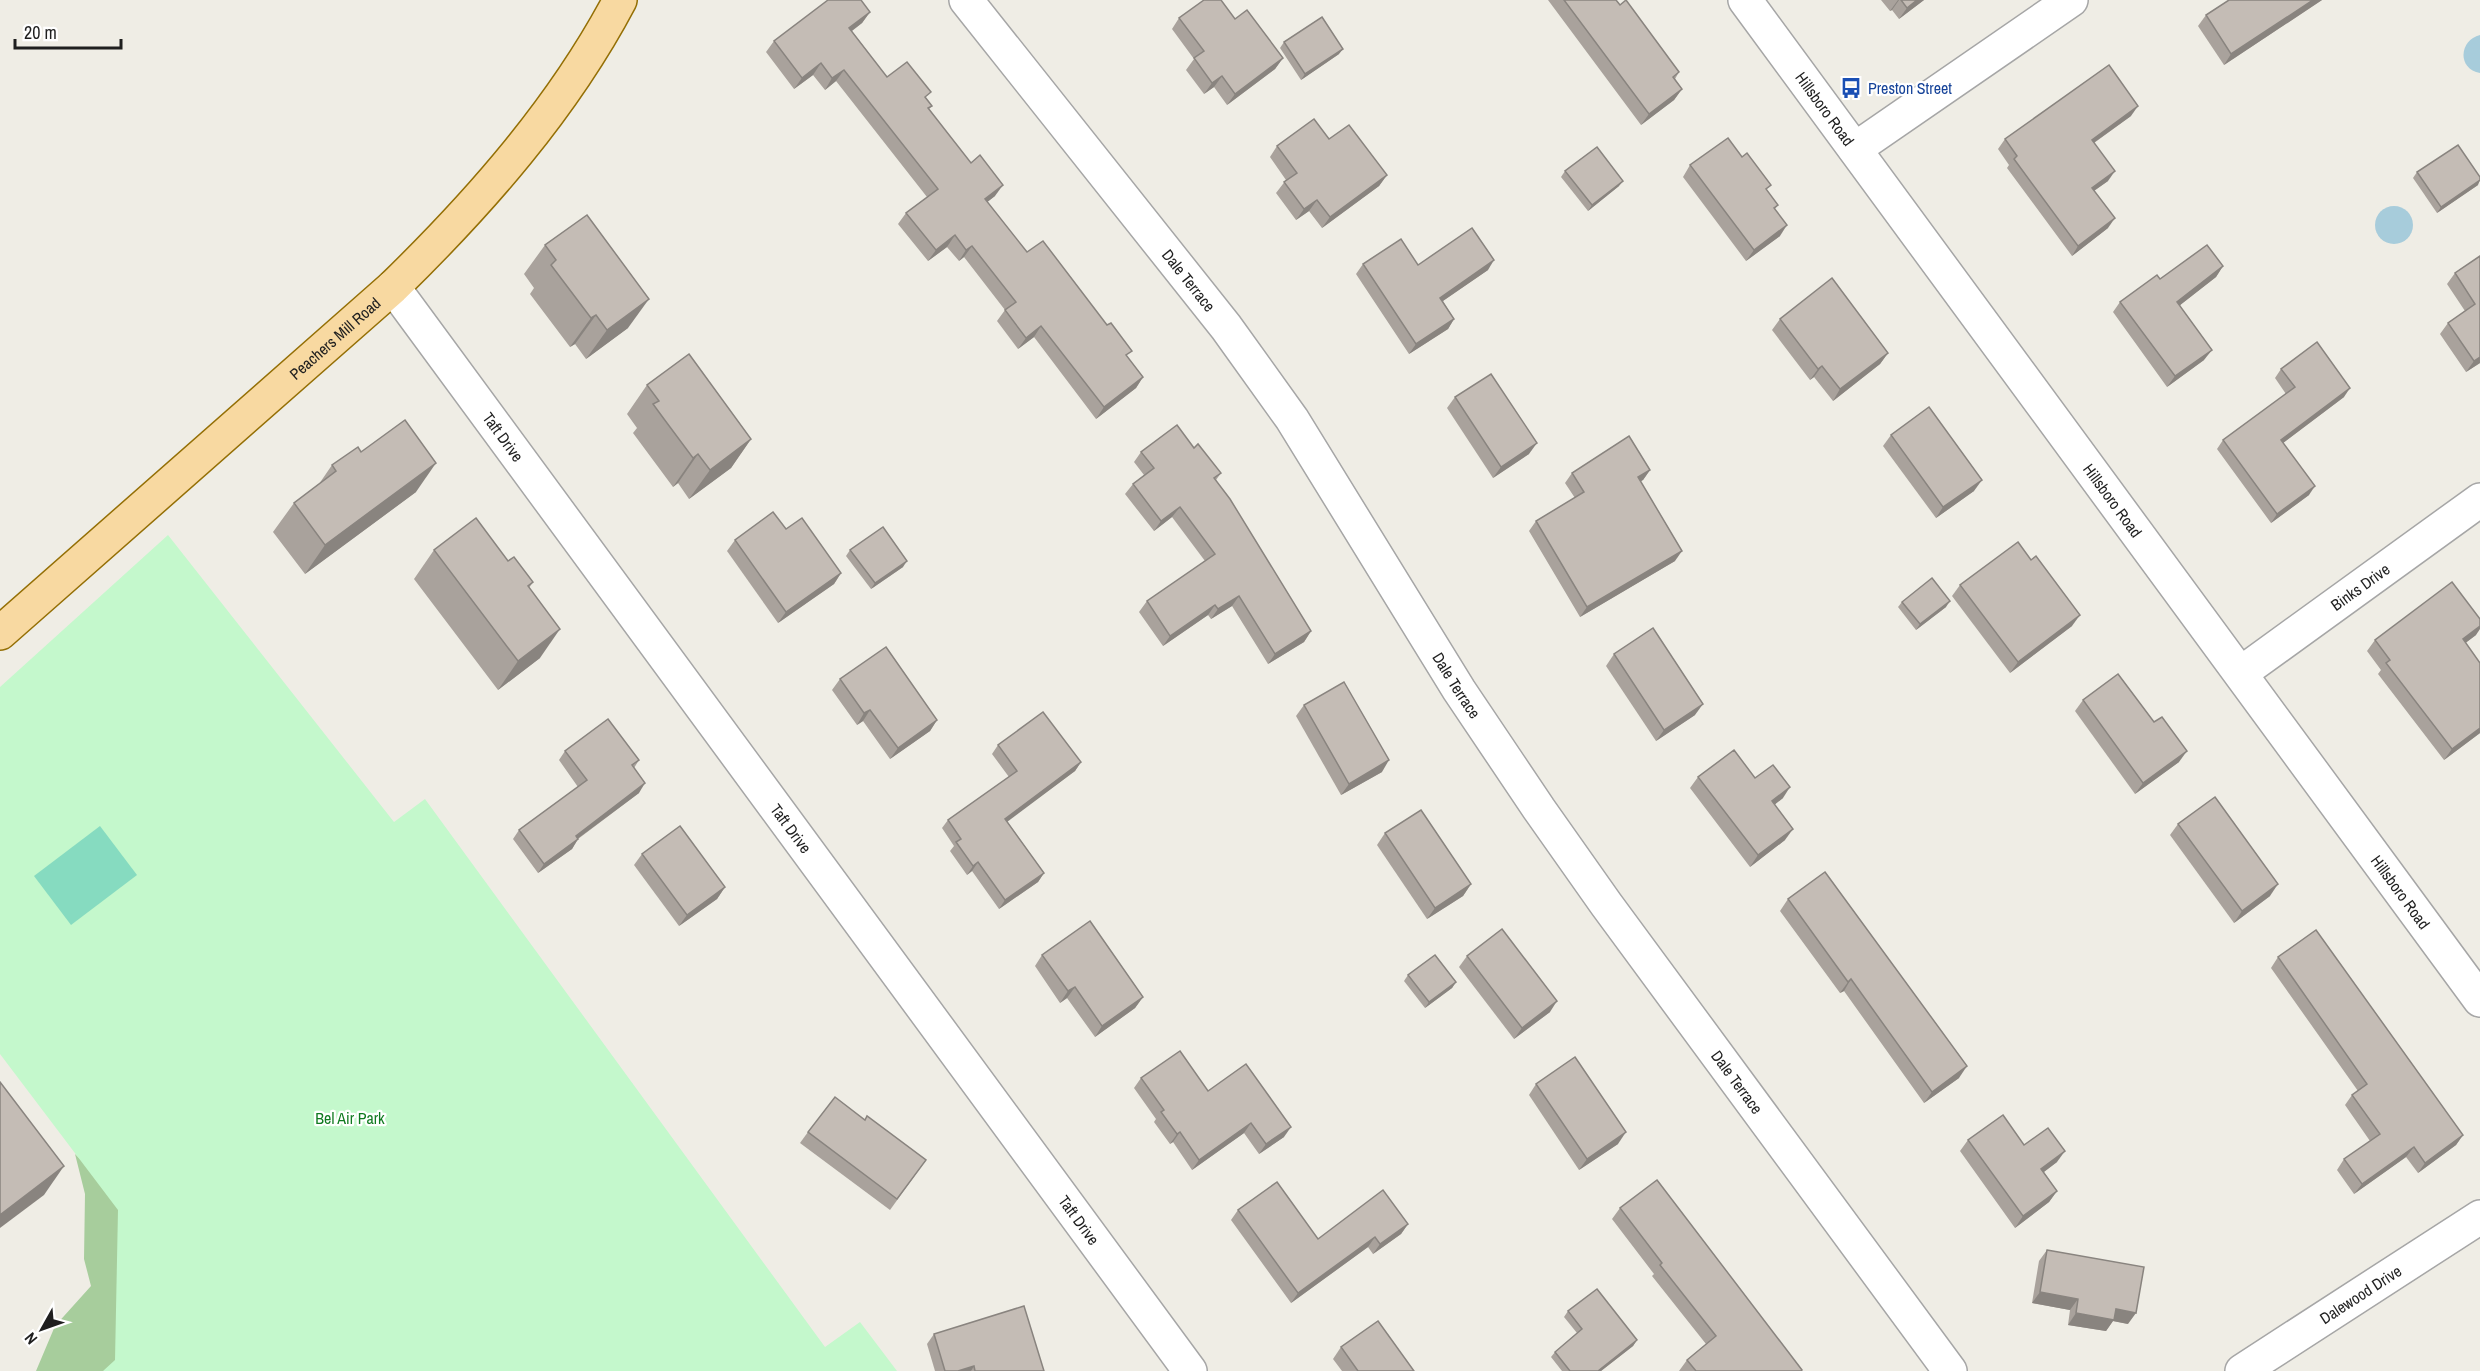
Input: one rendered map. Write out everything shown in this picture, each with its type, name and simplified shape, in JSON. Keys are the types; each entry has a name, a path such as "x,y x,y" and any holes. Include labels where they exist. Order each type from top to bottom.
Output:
{"main road":[{"name":"Peachers Mill Road","path":"0,633 393,287 444,237 565,91 620,0"}],"street":[{"name":"Dale Terrace","path":"966,0 1226,327 1292,419 1459,690 1539,809 1950,1371"},
{"name":"Hillsboro Road","path":"1745,0 2480,1000"},
{"path":"1855,149 2071,0"},
{"name":"Taft Drive","path":"393,287 1190,1371"},
{"name":"Binks Drive","path":"2241,673 2480,500"},
{"name":"Dalewood Drive","path":"2242,1371 2480,1217"}],"green space":[{"name":"Bel Air Park","path":"168,535 394,822 425,799 825,1347 860,1322 897,1371 103,1371 115,1360 118,1210 0,1054 0,687"},
{"path":"100,826 137,875 71,925 34,876"},
{"path":"75,1154 297,1371 36,1371 55,1326 91,1286 84,1259 85,1194"}],"water":[{"path":"2480,35 2480,73 2467,66 2464,54 2468,42"},
{"path":"2394,206 2408,211 2413,225 2408,239 2394,244 2380,239 2375,225 2380,211"}],"building":[{"path":"828,0 861,0 870,12 849,28 887,77 907,62 931,92 925,97 932,106 928,108 971,163 980,155 1003,185 985,199 1027,252 1043,241 1107,325 1111,323 1132,351 1126,355 1143,377 1104,407 1041,326 1026,338 1005,310 1016,302 972,246 966,250 955,235 936,250 906,213 938,189 844,70 832,78 821,63 802,78 774,41"},
{"path":"1204,0 1221,0 1235,19 1247,10 1283,58 1235,94 1222,76 1212,83 1194,58 1204,51 1179,18"},
{"path":"1564,0 1616,0 1620,5 1626,0 1679,72 1673,77 1682,89 1649,114"},
{"path":"1901,0 1917,0 1907,8"},
{"path":"2229,0 2313,0 2231,54 2206,15"},
{"path":"1322,17 1343,49 1305,74 1284,42"},
{"path":"2109,65 2138,106 2092,140 2115,171 2092,188 2115,218 2078,246 2014,159 2017,156 2005,139"},
{"path":"1314,119 1329,139 1349,125 1387,175 1330,217 1317,200 1304,209 1284,182 1297,173 1277,146"},
{"path":"1728,138 1742,157 1747,153 1771,185 1766,189 1778,205 1774,208 1787,225 1754,250 1690,165"},
{"path":"2458,145 2480,180 2441,207 2417,172"},
{"path":"1597,147 1623,181 1592,205 1565,171"},
{"path":"587,215 649,299 607,330 596,315 591,318 551,265 556,260 545,245"},
{"path":"1472,228 1494,260 1440,298 1454,319 1416,344 1363,264 1401,239 1418,265"},
{"path":"2207,245 2223,266 2177,302 2212,350 2175,376 2120,302 2157,275 2160,279"},
{"path":"2480,256 2480,357 2474,361 2448,323 2475,304 2455,273"},
{"path":"1832,278 1888,353 1840,389 1822,366 1818,369 1780,319"},
{"path":"2317,342 2350,388 2281,440 2315,486 2277,514 2223,440 2295,387 2281,369"},
{"path":"689,354 751,439 710,470 698,454 693,458 664,419 653,404 659,401 647,385"},
{"path":"1491,374 1537,443 1501,467 1455,397"},
{"path":"1929,407 1982,480 1943,507 1891,435"},
{"path":"405,420 436,463 325,545 294,503 336,471 332,465 358,447 361,452"},
{"path":"1177,425 1194,448 1198,444 1221,473 1214,478 1230,499 1311,631 1275,654 1239,596 1218,609 1215,605 1170,636 1147,601 1215,554 1180,507 1161,521 1133,484 1154,468 1141,452"},
{"path":"1629,436 1650,470 1638,477 1682,551 1587,607 1536,521 1584,492 1572,473"},
{"path":"773,512 786,529 802,518 841,573 786,612 735,540"},
{"path":"476,518 508,561 514,557 533,582 528,586 560,629 518,661 434,550"},
{"path":"883,527 907,561 875,583 850,550"},
{"path":"2018,542 2031,560 2036,556 2080,615 2018,662 1960,585"},
{"path":"1932,578 1950,601 1920,624 1902,602"},
{"path":"2452,582 2480,619 2480,626 2463,639 2480,663 2480,728 2452,749 2386,663 2390,660 2375,640"},
{"path":"1653,628 1703,704 1664,730 1614,654"},
{"path":"886,647 937,720 898,748 870,710 864,713 840,679"},
{"path":"2118,674 2154,722 2162,717 2187,751 2143,783 2083,700"},
{"path":"1344,682 1389,760 1349,784 1304,705"},
{"path":"1043,712 1081,762 1005,819 1044,873 1005,900 978,862 973,866 956,842 961,839 948,820 1017,771 998,745"},
{"path":"608,719 639,760 632,765 645,783 576,836 578,839 544,864 519,830 587,780 565,751"},
{"path":"1734,750 1755,778 1773,765 1790,787 1772,801 1793,829 1758,855 1698,777"},
{"path":"2215,797 2278,884 2242,911 2178,824"},
{"path":"1421,810 1471,884 1435,908 1385,833"},
{"path":"680,826 725,887 687,915 642,854"},
{"path":"1825,872 1967,1066 1932,1092 1851,979 1848,982 1788,899"},
{"path":"1090,921 1143,997 1102,1026 1075,987 1068,991 1042,955"},
{"path":"1502,929 1557,1001 1522,1028 1467,956"},
{"path":"2316,930 2463,1135 2425,1163 2414,1147 2362,1184 2344,1159 2380,1134 2352,1095 2367,1084 2278,957"},
{"path":"1435,955 1456,982 1429,1002 1408,975"},
{"path":"1180,1051 1208,1091 1246,1064 1291,1127 1266,1144 1251,1123 1199,1160 1180,1132 1177,1134 1161,1112 1164,1110 1141,1078"},
{"path":"1575,1057 1626,1132 1587,1159 1536,1084"},
{"path":"0,1082 64,1166 0,1215"},
{"path":"835,1097 865,1120 867,1116 926,1160 897,1199 808,1132"},
{"path":"2003,1115 2024,1145 2048,1128 2065,1151 2041,1169 2057,1191 2023,1216 1968,1140"},
{"path":"1657,1180 1801,1371 1696,1371 1687,1360 1716,1336 1660,1265 1662,1263 1620,1208"},
{"path":"1277,1182 1318,1239 1383,1190 1408,1224 1380,1244 1375,1237 1298,1293 1238,1210"},
{"path":"2047,1250 2144,1267 2136,1313 2116,1309 2114,1320 2076,1313 2078,1299 2040,1292"},
{"path":"1597,1289 1637,1340 1598,1371 1570,1371 1555,1352 1582,1329 1568,1311"},
{"path":"1024,1306 1044,1371 975,1371 974,1366 958,1371 945,1371 934,1334"},
{"path":"1378,1321 1414,1371 1358,1371 1341,1347"}],"place":[{"name":"Preston Street","path":"1851,88"}]}
